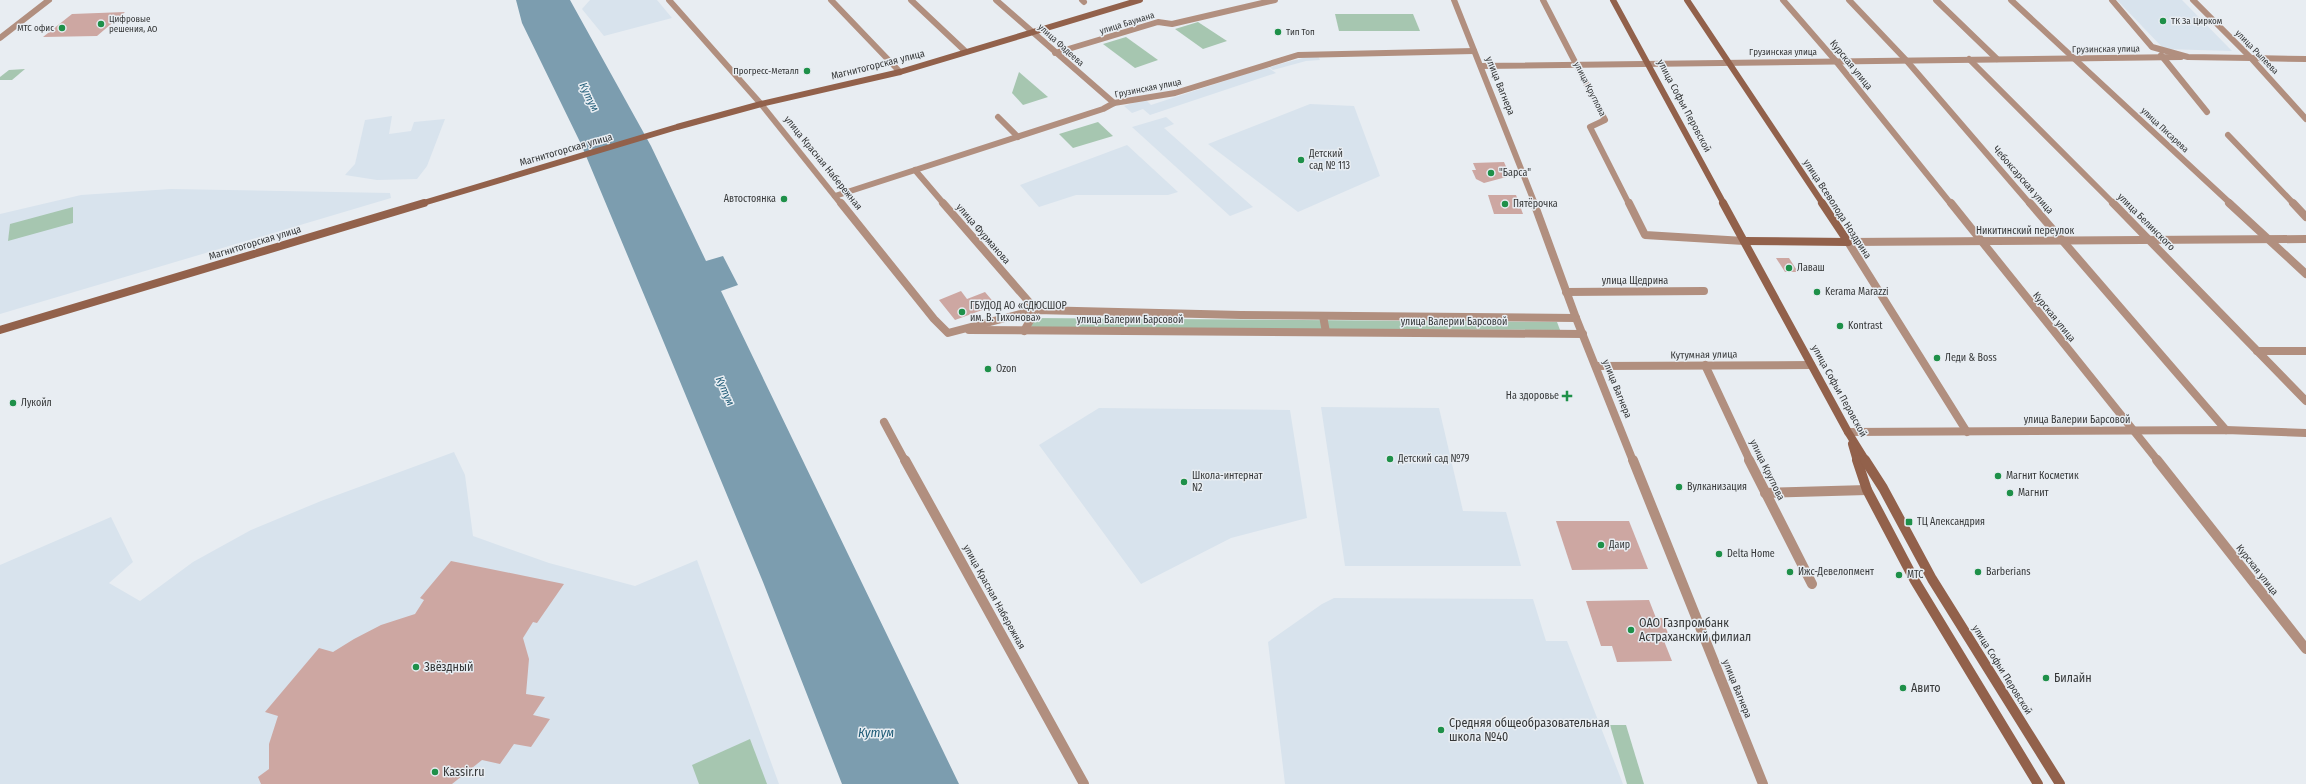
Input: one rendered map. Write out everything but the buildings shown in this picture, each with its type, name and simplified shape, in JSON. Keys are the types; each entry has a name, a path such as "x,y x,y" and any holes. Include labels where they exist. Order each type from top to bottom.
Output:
{"main road":[{"name":"Магнитогорская улица","path":"0,330 677,127 761,104 900,72 965,51 1140,0"},
{"name":"улица Софьи Перовской","path":"1613,0 1848,432 1883,488 1932,579 2060,784"},
{"name":"улица Всеволода Ноздрина","path":"1687,0 1848,242"},
{"name":"Никитинский переулок","path":"1744,241 1848,242"},
{"path":"1848,432 1867,490 1915,581 2038,784"}],"street":[{"path":"0,38 49,0"},
{"name":"улица Красная Набережная","path":"669,0 761,104 934,319 948,333 960,330"},
{"path":"831,0 900,72"},
{"path":"911,0 965,51"},
{"name":"улица Фадеева","path":"996,0 1114,103"},
{"name":"улица Баумана","path":"1055,53 1158,22 1172,24 1203,15 1234,10 1275,0"},
{"name":"улица Вагнера","path":"1454,0 1526,180 1582,334 1763,784"},
{"name":"улица Круглова","path":"1543,0 1578,64 1605,120 1590,127 1645,235 1744,241"},
{"name":"Курская улица","path":"1783,0 1835,60 2135,431 2306,649"},
{"name":"Чебоксарская улица","path":"1849,0 1906,60 2226,430"},
{"path":"1936,0 1997,59"},
{"name":"улица Писарева","path":"2011,0 2306,274"},
{"path":"2112,0 2152,47 2157,49 2207,112"},
{"name":"улица Рылеева","path":"2193,0 2251,58 2306,119"},
{"name":"Грузинская улица","path":"2157,49 2181,57"},
{"name":"Грузинская улица","path":"835,196 1103,109 1114,103 1176,93 1298,54 1474,51"},
{"name":"Грузинская улица","path":"1481,66 1648,62 2163,57 2306,59"},
{"name":"улица Белинского","path":"1969,59 2150,240 2306,401"},
{"path":"998,117 1018,137"},
{"path":"2228,135 2306,217"},
{"name":"улица Фурманова","path":"915,170 1036,310"},
{"name":"Никитинский переулок","path":"1848,242 2306,239"},
{"name":"улица Всеволода Ноздрина","path":"1848,242 1967,432"},
{"name":"улица Щедрина","path":"1566,292 1704,291"},
{"path":"1024,331 1036,310"},
{"name":"улица Валерии Барсовой","path":"960,330 1036,310 1323,316 1576,318"},
{"path":"1323,316 1326,332"},
{"name":"улица Валерии Барсовой","path":"960,330 1582,334"},
{"path":"2257,350 2306,351"},
{"name":"улица Круглова","path":"1705,365 1765,493 1812,584"},
{"name":"Кутумная улица","path":"1596,366 1811,365"},
{"name":"улица Красная Набережная","path":"884,422 1084,784"},
{"name":"улица Валерии Барсовой","path":"1848,432 2226,430 2306,433"},
{"path":"1765,493 1867,490"}],"shaded area":[{"path":"590,0 657,0 672,18 604,36 582,9"},
{"path":"2117,0 2182,0 2232,51 2164,49"},
{"path":"1318,56 1320,60 1306,61 1273,70 1269,67 1303,58"},
{"path":"1267,67 1276,73 1150,115 1143,109 1132,113 1124,106 1145,99 1151,105"},
{"name":"Детский сад № 113","path":"1310,104 1354,106 1380,176 1298,212 1208,144"},
{"path":"392,116 389,134 411,131 414,122 445,119 427,166 417,179 377,180 345,175 355,164 365,120"},
{"path":"1166,117 1174,124 1164,128 1253,207 1230,216 1132,127"},
{"path":"1127,145 1178,192 1168,195 1076,195 1039,207 1020,185"},
{"path":"171,189 390,193 391,198 0,314 0,214 81,195"},
{"name":"Детский сад №79","path":"1321,407 1439,408 1463,511 1506,512 1521,566 1345,566"},
{"name":"Школа-интернат N2","path":"1099,408 1290,410 1307,518 1231,538 1141,584 1039,445"},
{"path":"454,452 465,475 473,536 549,563 635,586 697,560 779,784 0,784 0,565 111,517 133,562 109,583 140,601 193,562 251,530 321,501"},
{"name":"Средняя общеобразовательная школа №40","path":"1334,598 1533,599 1546,641 1567,641 1623,784 1285,784 1268,642 1322,604"}],"green space":[{"path":"1335,14 1413,14 1420,31 1339,31"},
{"path":"1198,22 1227,41 1203,49 1175,29"},
{"path":"1126,37 1158,60 1135,68 1103,44"},
{"path":"25,69 12,80 0,80 0,77 9,70"},
{"path":"1019,72 1048,97 1023,105 1012,93"},
{"path":"1098,122 1113,136 1073,148 1059,134"},
{"path":"73,207 73,223 8,241 10,224"},
{"path":"1032,318 1557,322 1560,330 1031,328"},
{"path":"1610,725 1626,725 1644,784 1627,784"},
{"path":"750,739 767,784 699,784 692,765"}],"water":[{"name":"Кутум","path":"516,0 570,0 651,146 706,261 723,256 738,285 721,291 959,784 842,784 763,582 657,326 581,144 522,23"}],"place":[{"name":"ТК За Цирком","path":"2163,21"},
{"name":"Цифровые решения, АО","path":"101,24"},
{"name":"МТС офис","path":"62,28"},
{"name":"Тип Топ","path":"1278,32"},
{"name":"Прогресс-Металл","path":"807,71"},
{"name":"Детский сад № 113","path":"1301,160"},
{"name":"\"Барса\"","path":"1491,173"},
{"name":"Автостоянка","path":"784,199"},
{"name":"Пятёрочка","path":"1505,204"},
{"name":"Лаваш","path":"1789,268"},
{"name":"Kerama Marazzi","path":"1817,292"},
{"name":"ГБУДОД АО «СДЮСШОР им. В. Тихонова»","path":"962,312"},
{"name":"Kontrast","path":"1840,326"},
{"name":"Леди & Boss","path":"1937,358"},
{"name":"Ozon","path":"988,369"},
{"name":"На здоровье","path":"1567,396"},
{"name":"Лукойл","path":"13,403"},
{"name":"Детский сад №79","path":"1390,459"},
{"name":"Магнит Косметик","path":"1998,476"},
{"name":"Школа-интернат N2","path":"1184,482"},
{"name":"Вулканизация","path":"1679,487"},
{"name":"Магнит","path":"2010,493"},
{"name":"ТЦ Александрия","path":"1909,522"},
{"name":"Даир","path":"1601,545"},
{"name":"Delta Home","path":"1719,554"},
{"name":"Ижс-Девелопмент","path":"1790,572"},
{"name":"Barberians","path":"1978,572"},
{"name":"МТС","path":"1899,575"},
{"name":"ОАО Газпромбанк Астраханский филиал","path":"1631,630"},
{"name":"Звёздный","path":"416,667"},
{"name":"Билайн","path":"2046,678"},
{"name":"Авито","path":"1903,688"},
{"name":"Средняя общеобразовательная школа №40","path":"1441,730"},
{"name":"Kassir.ru","path":"435,772"}]}
